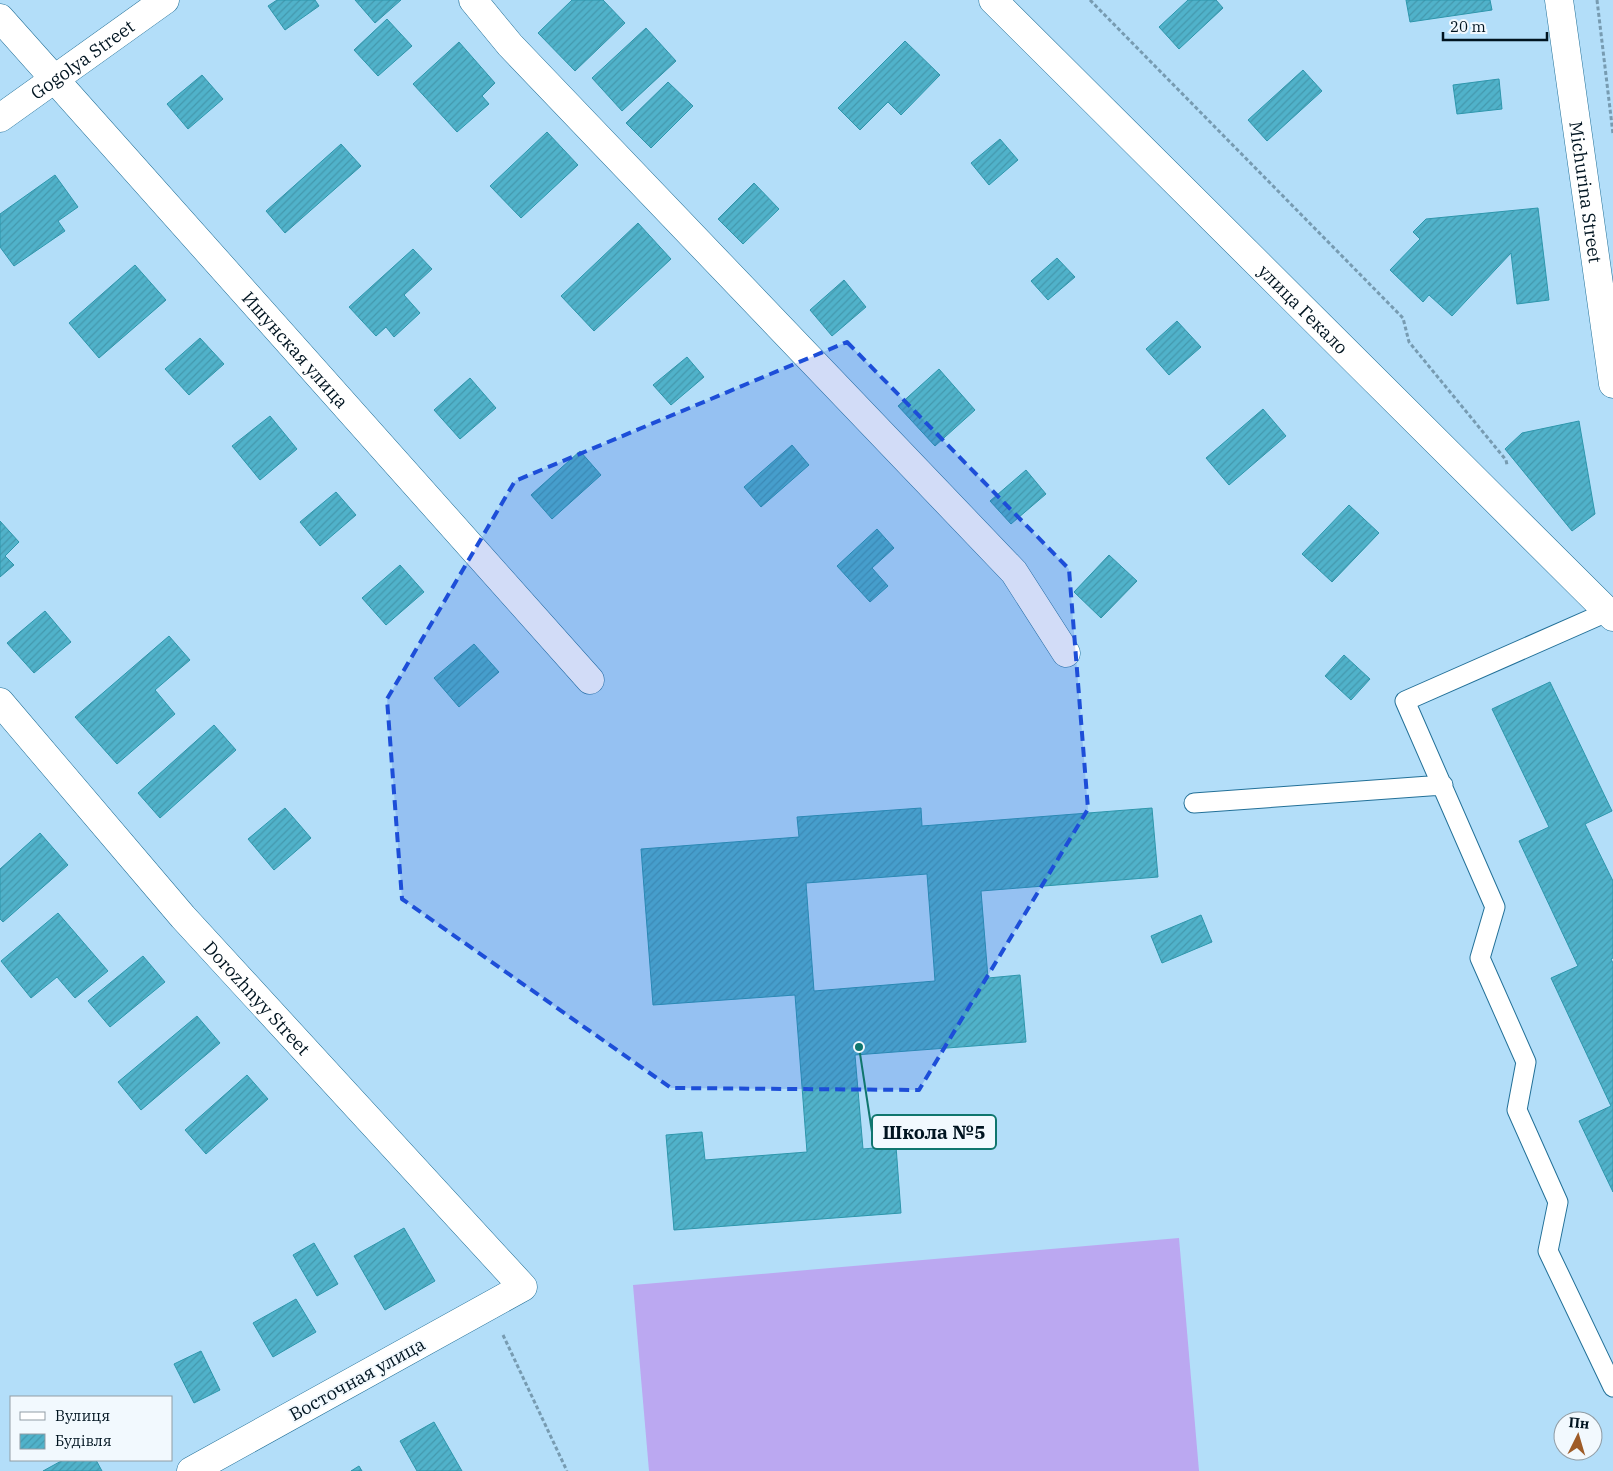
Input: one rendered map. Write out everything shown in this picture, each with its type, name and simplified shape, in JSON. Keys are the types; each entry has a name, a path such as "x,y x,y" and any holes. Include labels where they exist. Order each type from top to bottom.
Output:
{"street":[{"name":"Gogolya Street","path":"0,118 56,80 165,0"},
{"path":"473,0 510,45 1014,572 1066,653"},
{"name":"улица Гекало","path":"993,0 1610,615"},
{"name":"Michurina Street","path":"1559,0 1613,384"},
{"name":"Ишунская улица","path":"0,18 590,680"},
{"name":"Dorozhnyy Street","path":"0,702 182,917 522,1286"},
{"name":"Восточная улица","path":"192,1471 522,1286"}],"lane":[{"path":"1610,615 1405,702 1495,907 1480,958 1526,1062 1517,1110 1558,1202 1548,1251 1613,1388"},
{"path":"1194,803 1443,785"}],"path":[{"path":"1090,0 1404,318 1409,342 1506,460 1508,469"},
{"path":"1597,0 1613,134"},
{"path":"488,1305 567,1471"}],"highlighted area":[{"path":"847,342 1069,569 1088,809 919,1090 671,1088 402,899 387,699 515,481"}],"shaded area":[{"path":"1179,1238 1199,1471 649,1471 633,1285"}],"building":[{"path":"277,0 315,0 319,6 285,30 268,6"},
{"path":"355,0 401,0 375,23"},
{"path":"572,0 603,0 625,23 575,71 538,33"},
{"path":"1188,0 1216,0 1223,8 1179,49 1159,27"},
{"path":"1406,0 1490,0 1492,10 1410,22"},
{"path":"387,19 412,46 378,76 354,50"},
{"path":"646,28 676,61 622,111 592,78"},
{"path":"905,41 940,75 901,115 888,102 860,130 838,108"},
{"path":"459,42 495,83 482,96 489,104 457,132 413,84"},
{"path":"1303,70 1322,91 1267,141 1248,120"},
{"path":"202,75 223,99 188,129 167,104"},
{"path":"1499,79 1502,109 1457,114 1453,85"},
{"path":"668,82 693,106 651,148 626,123"},
{"path":"547,132 578,165 521,218 490,186"},
{"path":"1000,139 1018,160 989,185 971,163"},
{"path":"341,144 361,166 285,233 266,211"},
{"path":"55,175 78,207 58,221 65,231 14,266 0,247 0,214"},
{"path":"754,183 779,209 743,244 718,219"},
{"path":"1538,208 1549,300 1517,304 1511,253 1452,316 1429,295 1423,302 1390,270 1420,239 1413,232 1426,219"},
{"path":"638,223 671,259 594,331 561,296"},
{"path":"413,249 432,269 404,295 420,313 394,337 386,327 376,336 349,307"},
{"path":"1057,258 1075,277 1048,300 1031,281"},
{"path":"135,265 166,300 99,358 69,323"},
{"path":"844,280 866,307 832,336 810,310"},
{"path":"1177,321 1201,347 1169,375 1146,349"},
{"path":"200,338 224,364 189,395 165,369"},
{"path":"687,357 704,377 671,405 653,385"},
{"path":"939,369 975,410 935,446 898,406"},
{"path":"470,378 496,408 460,439 434,410"},
{"path":"1263,409 1286,436 1229,485 1206,458"},
{"path":"270,416 297,449 260,480 232,446"},
{"path":"1579,421 1595,514 1572,531 1505,449 1522,433"},
{"path":"792,445 809,465 761,507 744,487"},
{"path":"580,451 601,475 552,519 531,495"},
{"path":"1026,470 1046,494 1011,524 990,501"},
{"path":"336,492 356,515 320,546 300,522"},
{"path":"1349,505 1379,533 1332,582 1302,554"},
{"path":"0,521 19,542 5,556 14,565 0,577"},
{"path":"877,529 894,548 872,568 888,586 870,602 837,566"},
{"path":"1109,555 1137,581 1101,618 1074,592"},
{"path":"400,565 424,592 386,625 362,598"},
{"path":"45,611 71,642 34,673 7,643"},
{"path":"169,636 190,660 155,690 175,714 117,764 75,717"},
{"path":"474,644 499,672 459,707 434,678"},
{"path":"1344,655 1370,679 1351,700 1325,676"},
{"path":"1550,682 1612,811 1585,824 1613,881 1613,958 1611,959 1613,963 1613,1192 1579,1121 1611,1106 1551,978 1578,966 1519,841 1549,827 1492,709"},
{"path":"214,725 236,750 160,818 138,793"},
{"path":"285,808 311,838 274,870 248,839"},
{"path":"921,808 922,826 1152,808 1158,877 981,891 988,978 1020,975 1026,1042 855,1055 863,1149 896,1146 901,1213 674,1230 666,1135 702,1132 705,1160 807,1152 795,995 653,1005 641,849 799,837 797,817","holes":["927,874 935,981 814,991 806,883"]},
{"path":"40,833 68,865 3,922 0,919 0,869"},
{"path":"58,913 108,971 75,998 57,977 31,998 1,961"},
{"path":"1201,915 1212,942 1162,963 1151,936"},
{"path":"143,956 165,982 110,1027 88,1001"},
{"path":"197,1016 220,1043 141,1110 118,1082"},
{"path":"247,1075 268,1099 206,1154 185,1130"},
{"path":"404,1228 435,1281 385,1310 354,1256"},
{"path":"314,1243 338,1284 317,1296 293,1255"},
{"path":"296,1299 316,1332 273,1357 253,1323"},
{"path":"201,1351 220,1390 194,1403 174,1364"},
{"path":"434,1422 462,1471 417,1471 400,1441"},
{"path":"61,1461 97,1461 102,1471 43,1471"},
{"path":"359,1466 362,1471 351,1471"}],"place":[{"name":"Школа №5","path":"859,1047"}]}
